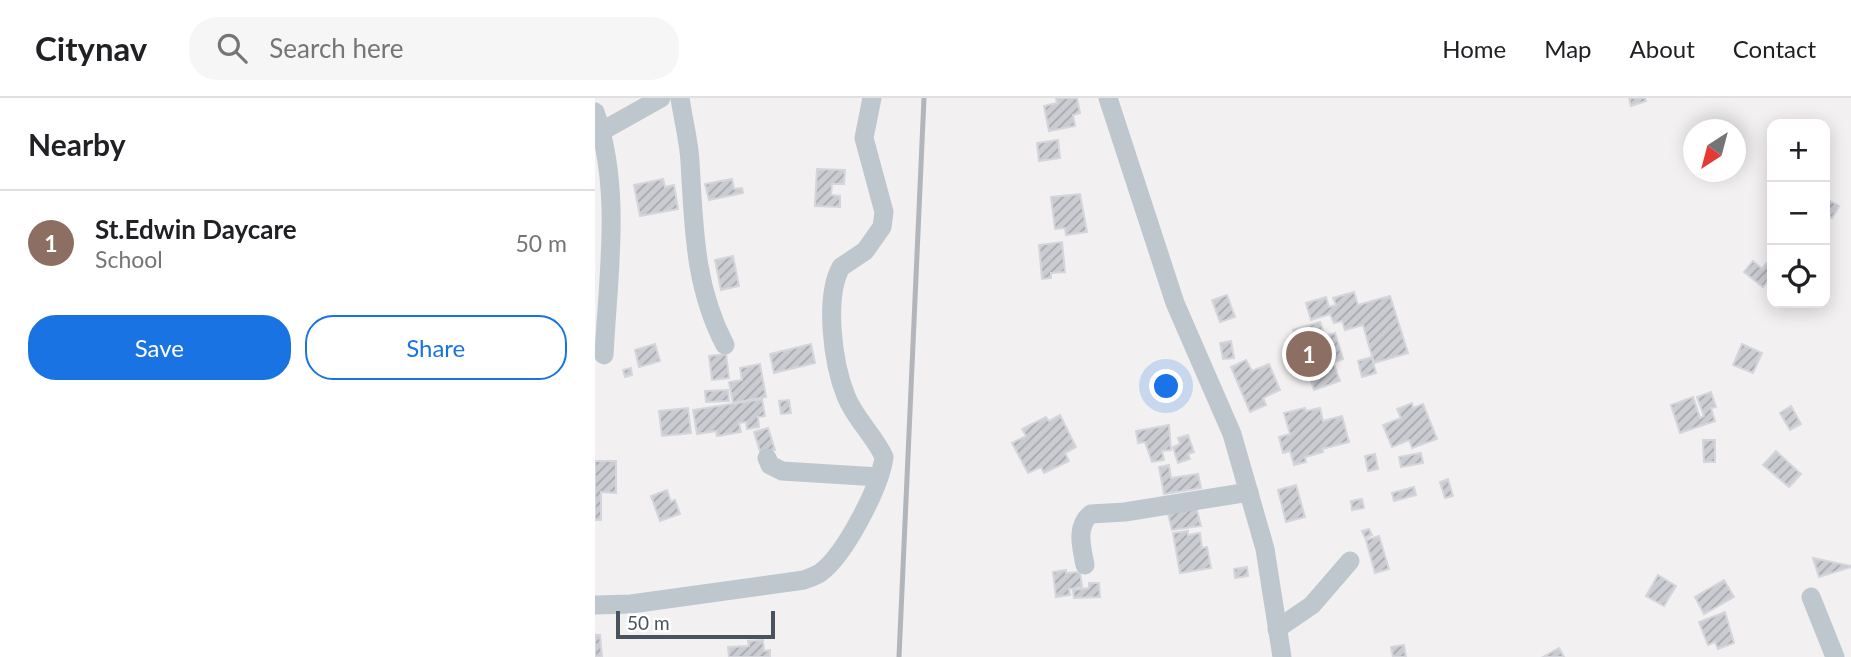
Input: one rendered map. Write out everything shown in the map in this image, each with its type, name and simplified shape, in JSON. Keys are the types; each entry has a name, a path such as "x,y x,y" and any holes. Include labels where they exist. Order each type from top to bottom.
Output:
{"street":[{"path":"599,134 661,98"},
{"path":"680,98 690,159 692,236 712,320 725,345"},
{"path":"595,605 631,604 804,580 820,573 838,554 879,477 884,457 846,397 835,360 833,329 837,274 845,262 865,251 883,227 884,212 864,138 872,98"},
{"path":"1108,98 1175,303 1232,434 1273,587 1282,657"},
{"path":"595,112 611,205 604,355"},
{"path":"767,458 770,465 782,471 879,477"},
{"path":"1085,565 1080,542 1083,522 1091,514 1125,512 1249,492"},
{"path":"1277,629 1312,605 1350,561"},
{"path":"1811,597 1835,657"}],"building":[{"path":"1056,98 1077,98 1080,113 1073,115 1075,126 1049,131 1044,106 1057,103"},
{"path":"1629,98 1645,98 1646,101 1631,106"},
{"path":"1058,140 1060,158 1039,161 1037,143"},
{"path":"817,169 845,170 844,184 832,184 831,195 840,196 840,207 815,206"},
{"path":"663,179 665,187 674,185 678,209 640,216 634,185"},
{"path":"732,179 734,189 742,188 743,193 709,200 705,184"},
{"path":"1080,194 1087,232 1066,235 1065,228 1055,229 1051,197"},
{"path":"1830,201 1839,206 1832,218 1830,217"},
{"path":"1062,242 1065,272 1051,273 1051,278 1042,279 1039,245"},
{"path":"733,256 739,286 721,290 715,260"},
{"path":"1753,261 1762,269 1767,262 1767,282 1763,287 1744,272"},
{"path":"1354,292 1358,305 1390,296 1408,353 1374,363 1363,325 1345,330 1342,321 1334,323 1330,314 1311,320 1306,303 1326,297 1329,307 1336,305 1333,298"},
{"path":"1227,295 1235,317 1220,322 1212,300"},
{"path":"1320,322 1325,336 1335,333 1343,359 1333,362 1340,381 1314,390 1309,375 1302,377 1296,360 1304,357 1302,350 1294,352 1290,340 1296,338 1293,330"},
{"path":"1231,341 1234,358 1223,359 1220,343"},
{"path":"655,344 660,361 639,367 635,350"},
{"path":"811,344 815,363 774,373 770,354"},
{"path":"1742,344 1762,353 1753,373 1733,365"},
{"path":"726,354 729,378 712,380 709,356"},
{"path":"1372,357 1376,373 1362,377 1358,361"},
{"path":"1246,360 1252,371 1269,364 1280,390 1263,398 1266,405 1250,412 1231,367"},
{"path":"760,364 766,397 733,403 729,382 742,380 740,368"},
{"path":"631,368 632,375 625,377 623,370"},
{"path":"728,390 729,401 706,402 705,391"},
{"path":"1711,392 1716,407 1711,408 1715,421 1680,433 1671,405 1693,397 1700,418 1704,416 1697,397"},
{"path":"762,399 765,416 758,417 759,427 747,429 746,422 739,423 741,432 717,436 716,431 697,434 693,410"},
{"path":"789,400 791,413 781,414 779,401"},
{"path":"1412,403 1413,408 1423,404 1437,439 1412,448 1409,440 1392,447 1383,425 1401,418 1397,409"},
{"path":"1791,406 1801,424 1790,430 1780,413"},
{"path":"688,408 691,433 662,436 659,411"},
{"path":"1305,408 1306,411 1320,408 1323,421 1342,416 1349,442 1322,449 1323,452 1305,457 1306,462 1294,465 1290,451 1283,453 1279,437 1290,434 1284,413"},
{"path":"1060,415 1076,447 1065,453 1069,461 1044,473 1041,467 1028,473 1012,443 1026,436 1022,429 1046,417 1049,421"},
{"path":"1169,425 1171,450 1162,451 1164,460 1152,462 1145,442 1138,443 1136,431"},
{"path":"768,428 775,450 761,455 754,432"},
{"path":"1188,435 1194,452 1188,454 1190,459 1178,463 1173,447 1180,444 1178,438"},
{"path":"1703,440 1715,440 1715,462 1704,462"},
{"path":"1776,451 1801,474 1789,487 1763,465"},
{"path":"1421,453 1423,463 1401,467 1399,457"},
{"path":"1375,454 1378,469 1368,471 1365,456"},
{"path":"595,461 616,461 616,493 601,492 601,520 595,520"},
{"path":"1169,465 1171,478 1198,474 1201,488 1164,494 1159,467"},
{"path":"1448,479 1453,496 1445,498 1440,482"},
{"path":"1296,485 1305,517 1286,522 1278,490"},
{"path":"1414,487 1416,495 1394,501 1392,493"},
{"path":"667,490 671,502 675,500 680,514 660,521 651,496"},
{"path":"1362,499 1364,508 1352,510 1351,501"},
{"path":"1196,507 1201,526 1172,530 1168,514"},
{"path":"1369,529 1372,535 1365,538 1362,531"},
{"path":"1188,531 1188,535 1200,533 1202,548 1207,547 1211,568 1180,573 1173,533"},
{"path":"1379,536 1389,569 1375,573 1366,540"},
{"path":"1813,558 1851,566 1851,567 1819,577"},
{"path":"1247,567 1248,576 1235,578 1234,569"},
{"path":"1066,570 1066,573 1080,572 1082,587 1069,589 1070,595 1056,597 1053,572"},
{"path":"1658,575 1676,586 1664,606 1646,596"},
{"path":"1724,580 1734,597 1704,614 1695,597"},
{"path":"1089,583 1099,583 1100,597 1074,598 1073,590 1089,588"},
{"path":"1725,612 1734,643 1718,649 1715,642 1708,645 1699,622"},
{"path":"595,635 600,635 602,657 595,657"},
{"path":"763,640 764,651 770,650 770,657 729,657 728,647 749,646 748,641"},
{"path":"1404,645 1406,657 1393,657 1391,647"},
{"path":"1559,648 1564,657 1543,657"}],"railway":[{"path":"899,657 924,98"}],"place":[{"name":"St.Edwin Daycare","path":"1309,354"}]}
